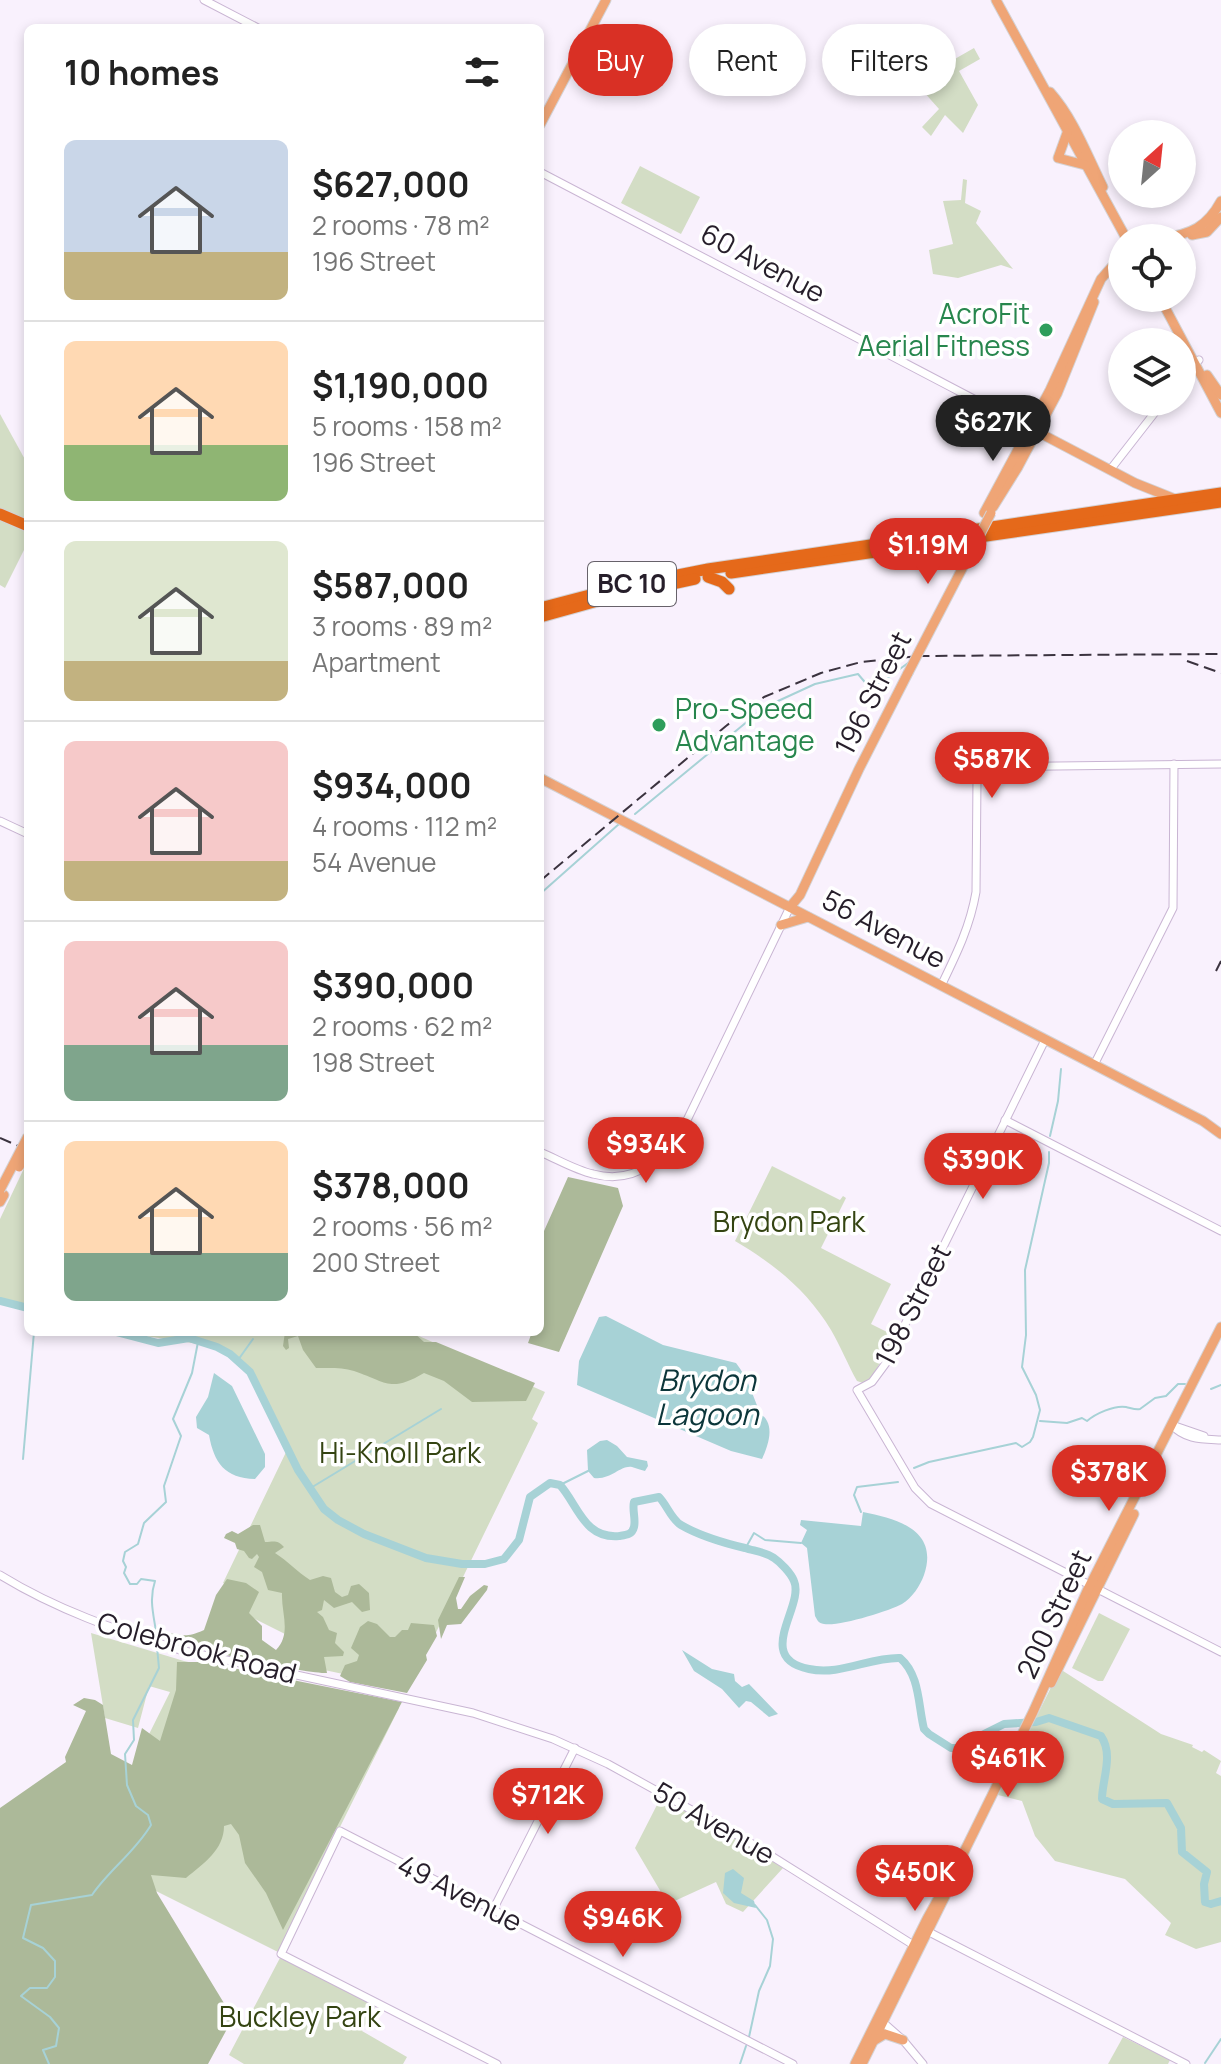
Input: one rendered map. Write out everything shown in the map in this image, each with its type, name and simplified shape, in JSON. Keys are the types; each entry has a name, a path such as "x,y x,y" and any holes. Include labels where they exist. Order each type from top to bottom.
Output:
{"highway":[{"name":"BC 10","path":"544,607 691,572 1221,493"},
{"name":"BC 10","path":"544,616 612,597 708,577 1221,502"},
{"path":"0,514 24,524"},
{"path":"708,577 732,589 746,571"}],"main road":[{"path":"544,117 606,0"},
{"path":"996,0 1037,77 1097,170 1119,224"},
{"path":"1070,130 1058,158 1085,165"},
{"path":"1070,130 1117,224"},
{"path":"1196,229 1207,223 1221,201"},
{"path":"1196,235 1202,235 1221,217"},
{"name":"196 Street","path":"790,907 797,901 905,673 1077,345 1099,284 1108,272"},
{"path":"1168,312 1221,395"},
{"name":"196 Street","path":"1034,430 1075,331 1087,316"},
{"path":"1075,331 1077,345"},
{"path":"1197,361 1221,413"},
{"name":"60 Avenue","path":"1034,430 1135,483 1178,499"},
{"path":"1135,483 1145,493 1142,504"},
{"name":"56 Avenue","path":"544,780 1206,1123 1221,1134"},
{"path":"781,925 808,917"},
{"name":"56 Avenue","path":"1206,1123 1221,1128"},
{"path":"1,1196 24,1145"},
{"path":"1,1196 24,1156"},
{"name":"200 Street","path":"1175,1427 1221,1327"},
{"name":"200 Street","path":"917,1947 929,1932 964,1852 1048,1688 1094,1586 1221,1339"},
{"name":"200 Street","path":"855,2064 881,2020 940,1893 964,1852"},
{"path":"929,1932 940,1893"},
{"name":"200 Street","path":"862,2064 875,2040 881,2020"},
{"path":"875,2040 885,2034 903,2040"}],"street":[{"path":"204,0 250,24"},
{"name":"60 Avenue","path":"544,174 1034,430"},
{"path":"1110,470 1152,416"},
{"path":"1094,1065 1172,911 1174,764"},
{"path":"941,986 967,933 976,892 979,771 988,766 1221,764"},
{"path":"0,821 24,832"},
{"name":"196 Street","path":"544,1154 590,1174 617,1176 631,1174 653,1164 667,1152 677,1140 790,907"},
{"name":"198 Street","path":"1045,1040 886,1363 872,1382 857,1390 915,1488 926,1500 993,1537 1094,1586"},
{"path":"1005,1120 1221,1231"},
{"path":"1175,1427 1191,1438 1217,1440"},
{"name":"Colebrook Road","path":"0,1575 68,1612 152,1642 402,1697"},
{"path":"1094,1586 1221,1652"},
{"name":"50 Avenue","path":"402,1697 486,1716 575,1748 746,1840 917,1947"},
{"path":"493,1910 575,1748"},
{"name":"49 Avenue","path":"497,2064 281,1954 340,1831 793,2064"},
{"path":"929,1932 1186,2064"},
{"path":"881,2020 923,2064"}],"green space":[{"path":"974,48 980,59 959,71 978,105 963,133 945,115 931,136 922,127 939,109 927,96 956,96 956,58"},
{"path":"640,166 700,197 681,234 621,203"},
{"path":"963,179 967,180 965,203 981,211 976,223 1013,269 1001,265 958,278 933,274 929,250 953,244 943,201 961,200"},
{"path":"0,414 24,458 24,519 0,508"},
{"path":"0,520 24,531 24,550 5,588 0,585"},
{"name":"Brydon Park","path":"772,1166 840,1200 843,1196 846,1198 821,1248 891,1284 871,1324 895,1336 871,1379 863,1383 857,1381 831,1330 811,1302 776,1269 735,1241"},
{"path":"24,1168 24,1307 0,1302 0,1219"},
{"path":"568,1177 618,1188 623,1206 559,1352 528,1343 531,1336 544,1336 544,1231"},
{"name":"Hi-Knoll Park","path":"148,1336 419,1336 545,1392 532,1419 538,1423 409,1688 282,1661 291,1637 245,1614 251,1597 223,1583 288,1448 253,1381 235,1359 215,1348"},
{"path":"284,1336 298,1336 288,1339 289,1348 286,1350 283,1346"},
{"path":"298,1336 417,1336 424,1342 436,1342 535,1383 526,1401 472,1402 444,1381 424,1373 403,1383 389,1384 349,1370 316,1368 303,1350"},
{"path":"253,1525 260,1525 265,1542 282,1544 284,1547 275,1553 310,1580 323,1576 331,1578 335,1592 342,1597 348,1595 351,1586 359,1584 369,1593 370,1610 362,1612 352,1602 334,1608 324,1600 322,1610 317,1612 329,1630 337,1633 335,1643 344,1652 343,1656 324,1657 327,1673 242,1659 192,1646 162,1634 185,1635 204,1630 216,1595 227,1579 246,1583 259,1592 249,1613 262,1626 262,1640 276,1650 285,1630 282,1593 268,1590 262,1572 254,1567 259,1557 257,1554 249,1558 244,1551 237,1549 235,1543 224,1538 232,1531 238,1534"},
{"path":"459,1577 465,1577 456,1598 458,1609 484,1585 488,1586 487,1590 461,1624 447,1625 441,1639 438,1620"},
{"path":"1099,1613 1130,1629 1103,1681 1072,1668"},
{"path":"368,1621 377,1624 390,1637 408,1630 411,1623 434,1625 437,1636 407,1693 350,1682 340,1676 345,1665 357,1661 359,1655 351,1648 360,1627"},
{"path":"91,1633 184,1661 399,1708 278,1952 88,1857 170,1692 149,1686 138,1728 105,1718"},
{"path":"177,1662 203,1662 402,1702 283,1930 266,1893 245,1863 239,1835 231,1824 224,1826 220,1842 211,1856 186,1878 151,1875 157,1893 233,2018 208,2064 0,2064 0,1808 66,1762 65,1757 86,1711 73,1705 84,1698 103,1705 111,1754 132,1765 142,1728 160,1741 176,1690"},
{"path":"1060,1669 1161,1734 1193,1745 1221,1761 1216,1773 1221,1776 1221,1942 1196,1949 1165,1935 1171,1923 1125,1879 1055,1861 1035,1836 1022,1801 998,1795"},
{"path":"661,1797 757,1850 783,1868 743,1912 726,1904 716,1882 668,1904 635,1848"},
{"name":"Buckley Park","path":"281,1956 377,2004 362,2031 407,2057 403,2064 244,2064 229,2055"},
{"path":"1123,2037 1170,2060 1168,2064 1108,2064"}],"water":[{"name":"Brydon Lagoon","path":"606,1316 663,1345 736,1363 769,1425 769,1440 762,1459 731,1451 577,1385 579,1361 599,1317"},
{"path":"214,1373 232,1386 265,1454 265,1467 255,1479 236,1476 223,1467 214,1454 209,1435 197,1428 196,1417 208,1397"},
{"path":"607,1440 627,1457 647,1461 645,1471 628,1467 606,1477 594,1478 588,1471 587,1450"},
{"path":"863,1512 902,1523 921,1538 927,1560 924,1575 915,1591 902,1604 851,1621 820,1623 815,1616 807,1548 801,1543 807,1530 800,1525 801,1520 861,1526"},
{"path":"682,1650 712,1669 734,1674 735,1681 742,1687 749,1684 778,1714 769,1717 746,1701 739,1708 722,1689 694,1671"},
{"path":"733,1869 744,1878 741,1893 754,1901 756,1908 734,1903 723,1893 725,1873"}],"waterway":[{"path":"635,814 765,707 815,684 858,674 869,687 885,680 908,663"},
{"path":"544,890 619,824"},
{"path":"1050,1136 1061,1069"},
{"path":"914,1468 1016,1443 1022,1447 1033,1437 1040,1410 1022,1367 1026,1335 1025,1270 1049,1152"},
{"path":"0,1301 24,1307"},
{"path":"23,1459 34,1336"},
{"path":"131,1336 158,1343 189,1338 230,1354 250,1372 298,1470 324,1509 364,1534 426,1558 462,1564 485,1564 504,1559 519,1540 530,1497 550,1483 560,1485 583,1519 598,1532 607,1535 630,1533 634,1524 634,1502 659,1497 681,1525 712,1539 767,1554 788,1571 796,1592 783,1643 785,1654 793,1663 809,1669 832,1670 900,1658 915,1682 924,1729 951,1748 1004,1724 1049,1718 1101,1736 1107,1751 1102,1799 1113,1804 1167,1803 1181,1828 1182,1852 1207,1872 1205,1902 1221,1901"},
{"path":"238,1360 253,1339"},
{"path":"157,1640 152,1603 155,1581 141,1579 137,1584 130,1584 124,1573 126,1567 123,1561 125,1552 138,1544 144,1523 166,1502 164,1486 181,1436 173,1419 192,1373 198,1342"},
{"path":"1040,1421 1067,1423 1082,1418 1087,1421 1116,1407 1140,1409 1155,1398 1166,1396 1178,1384 1185,1384"},
{"path":"1211,1389 1221,1385"},
{"path":"309,1489 441,1409"},
{"path":"560,1485 588,1471"},
{"path":"861,1512 854,1495 857,1487 898,1482"},
{"path":"745,1549 754,1533 765,1540 801,1543"},
{"path":"49,2064 43,2050 56,2046 59,2028 50,2017 21,1996 30,1988 47,1988 55,1977 55,1961 43,1948 23,1938 31,1905 92,1895 151,1825 148,1815 136,1806 127,1785 125,1754 134,1740 133,1720 159,1668 157,1647"},
{"path":"749,2037 759,1991 770,1966 773,1939 767,1920 755,1905"},
{"path":"1205,2063 1221,2039"},
{"path":"740,2064 746,2046"}],"railway":[{"path":"544,878 764,697 821,673 861,662 920,656 1221,654"},
{"path":"1187,661 1221,673"},
{"path":"1216,971 1221,961"},
{"path":"0,1138 24,1148"}],"place":[{"name":"AcroFit Aerial Fitness","path":"1046,330"},
{"name":"Pro-Speed Advantage","path":"659,725"}]}
